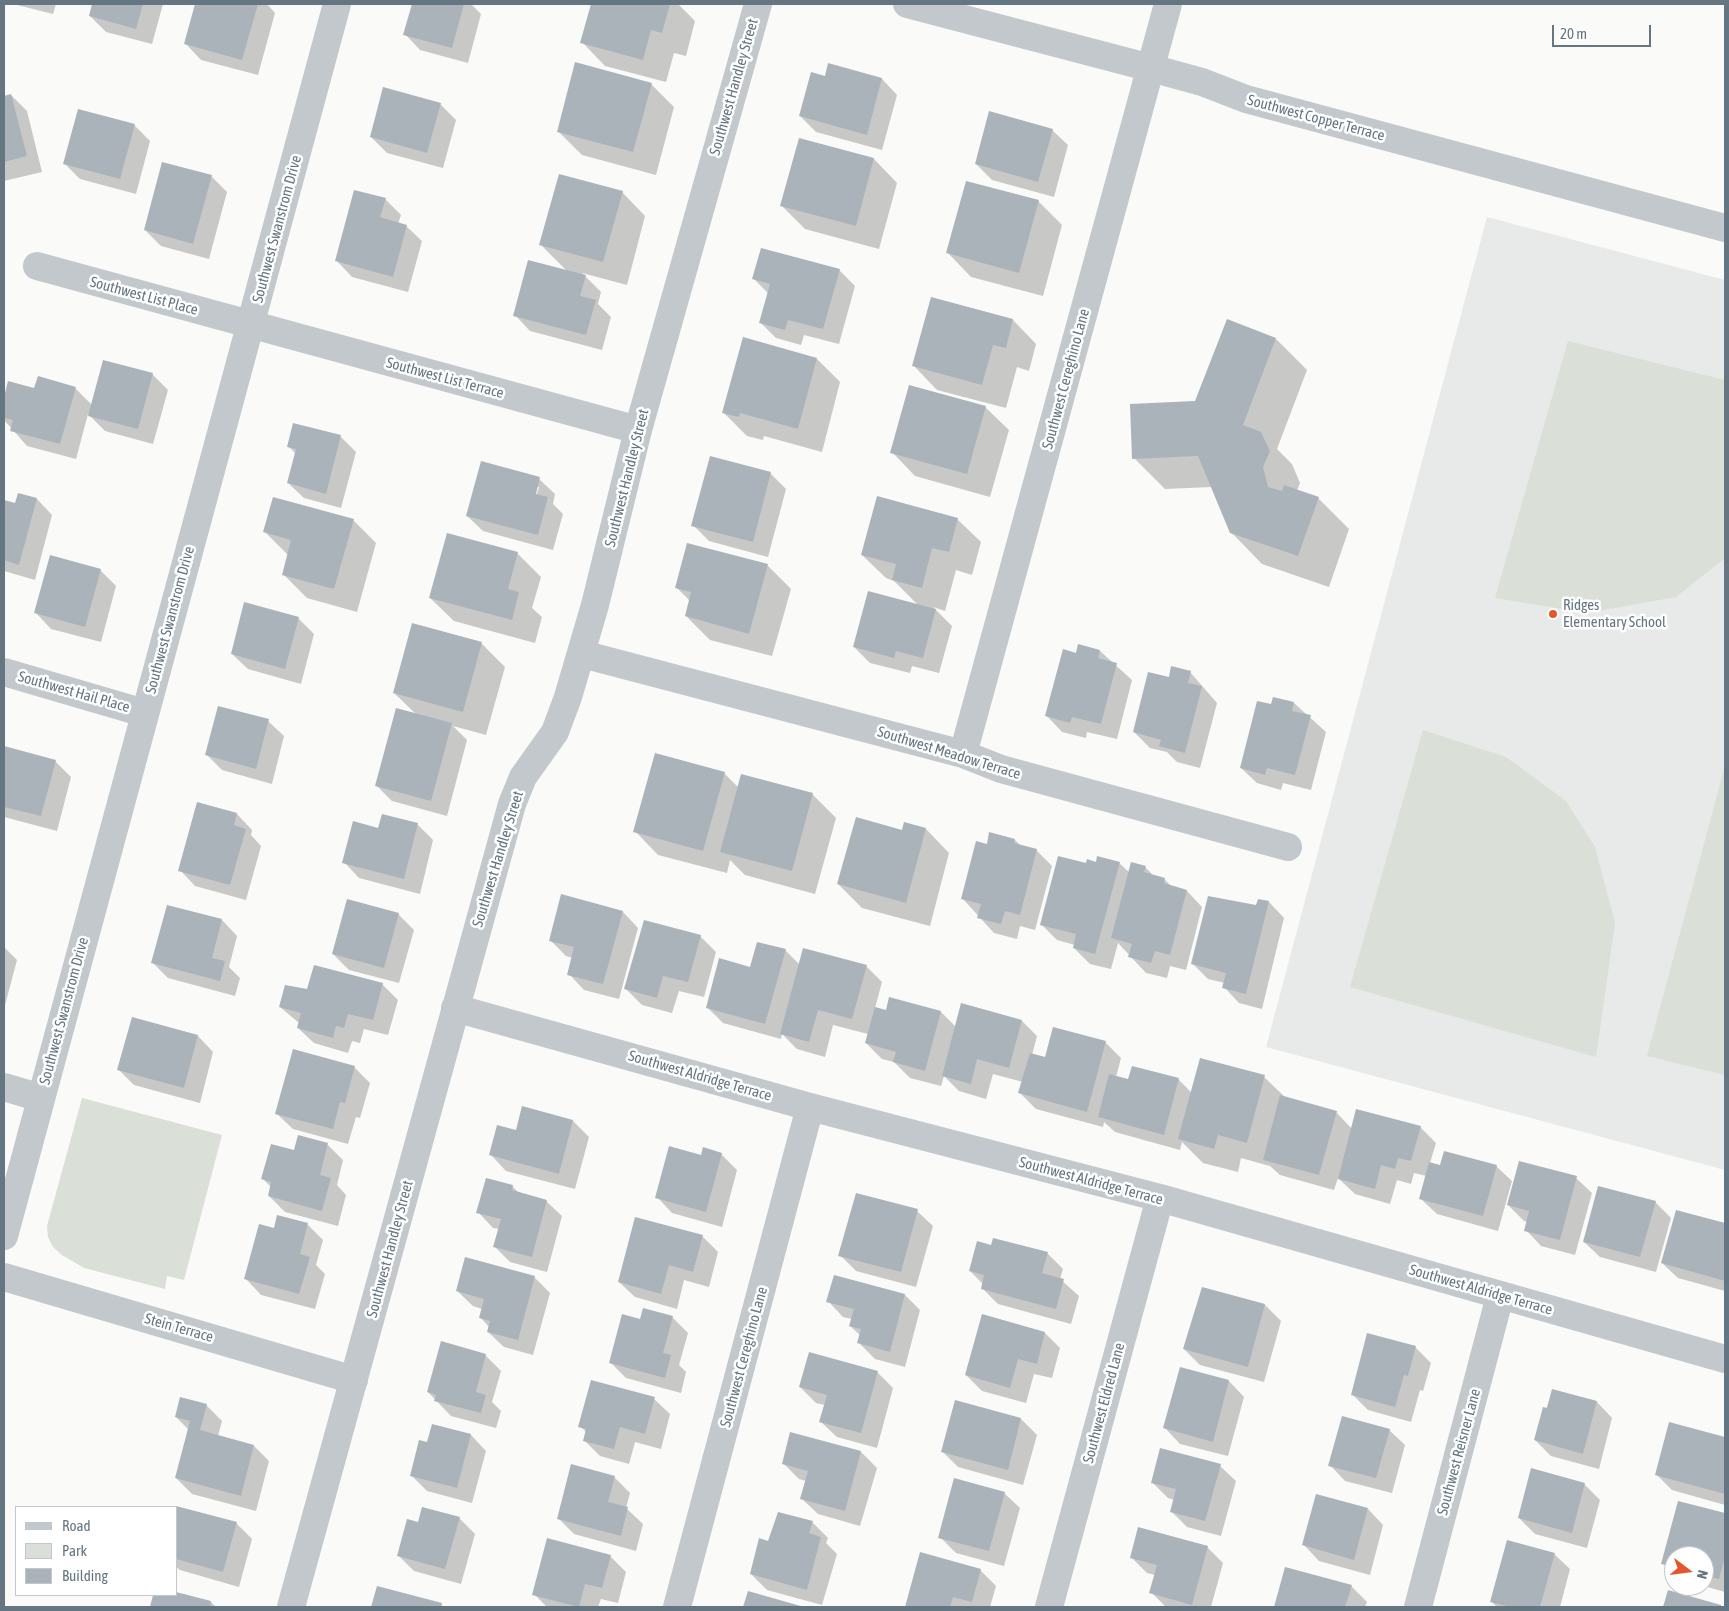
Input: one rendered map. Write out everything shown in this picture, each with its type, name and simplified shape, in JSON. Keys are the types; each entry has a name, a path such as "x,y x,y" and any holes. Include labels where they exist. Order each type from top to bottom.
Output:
{"street":[{"name":"Southwest Swanstrom Drive","path":"4,1236 337,4"},
{"name":"Southwest Handley Street","path":"291,1607 512,804 523,777 554,732 582,654 638,430 758,4"},
{"name":"Southwest Copper Terrace","path":"907,4 1151,68 1202,82 1246,99 1725,228"},
{"name":"Southwest Cereghino Lane","path":"963,754 1168,4"},
{"name":"Southwest List Place","path":"36,266 251,325"},
{"name":"Southwest List Terrace","path":"251,325 638,430"},
{"name":"Southwest Meadow Terrace","path":"582,654 963,754 1001,770 1288,848"},
{"name":"Southwest Hail Place","path":"4,672 144,713"},
{"name":"Southwest Aldridge Terrace","path":"455,1008 810,1107 1160,1198 1725,1360"},
{"path":"4,1087 41,1098"},
{"name":"Southwest Cereghino Lane","path":"677,1607 810,1107"},
{"name":"Southwest Eldred Lane","path":"1048,1607 1160,1198"},
{"name":"Stein Terrace","path":"4,1277 354,1380"},
{"name":"Southwest Reisner Lane","path":"1418,1607 1500,1296"}],"shaded area":[{"name":"Ridges Elementary School","path":"1487,217 1725,280 1725,1170 1266,1047"}],"green space":[{"path":"1568,341 1725,380 1725,558 1676,597 1587,613 1495,598"},
{"path":"1423,730 1506,757 1566,801 1595,847 1615,923 1596,1057 1350,987"},
{"path":"1725,766 1725,1075 1647,1056"},
{"path":"82,1098 222,1135 184,1280 167,1276 165,1289 84,1268 62,1255 53,1247 48,1237 47,1226"}],"building":[{"path":"92,4 143,4 136,29 89,16"},
{"path":"195,4 258,4 242,60 184,44"},
{"path":"412,4 464,4 452,48 403,35"},
{"path":"591,4 670,4 662,33 651,30 643,60 580,43"},
{"path":"575,62 652,83 633,152 557,132"},
{"path":"828,63 882,78 867,135 799,116 811,72 825,76"},
{"path":"383,87 441,103 427,153 370,137"},
{"path":"11,94 27,156 4,162 4,96"},
{"path":"78,109 135,124 120,179 63,164"},
{"path":"989,111 1053,129 1038,182 975,164"},
{"path":"799,138 874,158 856,226 780,206"},
{"path":"162,162 212,175 193,244 144,230"},
{"path":"559,174 623,191 603,262 539,245"},
{"path":"966,181 1039,200 1019,273 946,253"},
{"path":"354,190 386,198 380,217 407,225 393,277 335,261"},
{"path":"761,248 840,269 823,329 788,320 785,330 759,323 770,284 752,279"},
{"path":"528,260 586,275 580,296 596,300 586,335 513,316"},
{"path":"931,297 1013,319 1006,348 993,345 982,385 912,366"},
{"path":"1227,319 1276,338 1243,425 1261,432 1270,451 1263,467 1268,487 1282,491 1284,485 1319,497 1298,556 1230,533 1198,456 1132,459 1130,404 1195,401"},
{"path":"743,337 817,358 798,429 740,413 739,417 722,413"},
{"path":"103,360 153,373 138,429 88,416"},
{"path":"38,376 76,387 60,444 10,431 13,420 4,418 4,397 8,381 34,388"},
{"path":"909,385 986,406 967,474 890,453"},
{"path":"293,423 341,435 326,494 287,483 296,449 287,447"},
{"path":"710,456 771,472 753,542 691,526"},
{"path":"481,461 540,477 536,494 548,497 538,535 466,516"},
{"path":"18,493 37,498 19,565 4,560 4,500 15,503"},
{"path":"877,496 958,518 949,552 932,548 922,588 892,580 896,564 861,555"},
{"path":"273,497 354,519 334,589 282,575 291,540 263,532"},
{"path":"447,533 518,552 508,589 519,592 512,620 429,598"},
{"path":"687,543 768,564 749,634 685,616 691,592 675,588"},
{"path":"50,555 101,569 85,627 34,613"},
{"path":"868,591 936,609 923,658 896,651 894,658 853,647"},
{"path":"244,602 299,617 285,669 231,654"},
{"path":"412,623 482,642 463,712 393,693"},
{"path":"1078,644 1100,650 1098,658 1117,663 1101,724 1072,717 1070,723 1045,716 1063,649 1076,653"},
{"path":"1171,666 1191,671 1188,683 1202,686 1185,753 1159,746 1161,740 1133,732 1148,672 1169,677"},
{"path":"1273,697 1294,702 1292,711 1311,715 1295,775 1267,768 1265,775 1240,768 1257,701 1271,704"},
{"path":"218,706 269,719 256,769 205,755"},
{"path":"396,708 452,723 431,801 375,786"},
{"path":"4,746 56,760 41,816 4,807"},
{"path":"655,753 725,772 703,851 633,832"},
{"path":"741,774 813,793 792,871 720,852"},
{"path":"197,802 237,813 234,825 246,829 230,885 178,871"},
{"path":"382,814 418,823 404,879 342,863 353,821 378,828"},
{"path":"856,817 902,830 904,822 926,828 906,903 837,884"},
{"path":"989,832 1015,839 1014,843 1037,849 1020,915 1005,911 1001,924 977,918 981,904 961,899 976,841 987,844"},
{"path":"1058,856 1086,863 1087,859 1096,862 1097,856 1120,862 1095,954 1073,948 1076,934 1040,925"},
{"path":"1131,862 1146,866 1144,872 1165,878 1164,883 1187,890 1170,955 1155,951 1151,963 1128,957 1132,944 1111,938"},
{"path":"561,894 623,911 603,984 567,975 574,947 549,941"},
{"path":"1208,896 1256,905 1258,899 1269,901 1246,994 1222,988 1226,973 1191,964"},
{"path":"347,899 399,913 384,968 332,954"},
{"path":"167,905 222,919 212,958 225,961 220,981 151,963"},
{"path":"644,920 701,935 688,982 663,976 657,998 624,989"},
{"path":"757,942 786,949 765,1024 706,1008 719,958 750,967"},
{"path":"803,948 867,965 852,1019 818,1010 809,1042 780,1034"},
{"path":"314,965 383,983 373,1020 348,1014 344,1028 336,1026 333,1038 297,1028 301,1013 279,1007 285,985 307,989"},
{"path":"889,997 941,1011 925,1071 893,1062 896,1052 865,1043 875,1007 886,1010"},
{"path":"961,1003 1022,1020 1009,1068 977,1059 971,1084 942,1076"},
{"path":"132,1017 198,1035 184,1088 117,1070"},
{"path":"1053,1027 1106,1041 1087,1112 1018,1093 1030,1053 1045,1057"},
{"path":"293,1049 355,1066 345,1103 340,1102 333,1129 275,1114"},
{"path":"1200,1058 1265,1075 1247,1143 1218,1135 1214,1149 1178,1139"},
{"path":"1132,1066 1179,1078 1164,1135 1098,1117 1109,1074 1128,1079"},
{"path":"1280,1095 1337,1111 1319,1175 1263,1160"},
{"path":"522,1106 573,1120 559,1174 489,1155 497,1125 516,1130"},
{"path":"1356,1109 1421,1126 1411,1161 1398,1158 1395,1169 1381,1165 1375,1189 1338,1179"},
{"path":"298,1135 328,1143 320,1175 331,1178 322,1211 268,1196 271,1182 261,1179 271,1144 294,1150"},
{"path":"669,1146 701,1155 703,1147 722,1153 706,1212 655,1198"},
{"path":"1444,1151 1497,1165 1483,1216 1419,1199 1429,1162 1440,1165"},
{"path":"1519,1161 1577,1176 1560,1240 1524,1231 1529,1211 1507,1205"},
{"path":"486,1178 513,1185 512,1190 547,1200 532,1257 493,1247 501,1219 476,1213"},
{"path":"1598,1186 1656,1201 1640,1257 1583,1242"},
{"path":"856,1193 918,1209 901,1272 838,1256"},
{"path":"1676,1210 1725,1223 1725,1281 1661,1263"},
{"path":"277,1215 308,1223 300,1254 310,1257 299,1294 244,1279 259,1224 274,1228"},
{"path":"635,1217 703,1235 693,1272 669,1265 661,1294 618,1282"},
{"path":"993,1238 1048,1252 1042,1273 1064,1279 1056,1309 981,1289 984,1275 969,1271 977,1241 991,1245"},
{"path":"465,1257 535,1276 518,1340 487,1332 490,1321 479,1318 484,1299 456,1291"},
{"path":"834,1275 905,1294 890,1352 857,1343 861,1329 849,1326 854,1309 826,1302"},
{"path":"1202,1287 1265,1304 1248,1367 1183,1349"},
{"path":"643,1308 673,1316 663,1353 671,1355 665,1378 609,1363 622,1314 640,1319"},
{"path":"982,1314 1045,1332 1037,1364 1018,1359 1010,1388 965,1375"},
{"path":"1367,1333 1416,1346 1408,1376 1404,1375 1395,1407 1351,1395"},
{"path":"441,1341 486,1354 476,1392 486,1395 481,1413 434,1401 436,1395 427,1392"},
{"path":"809,1352 878,1371 861,1433 819,1422 827,1395 799,1387"},
{"path":"1180,1367 1229,1380 1213,1442 1163,1428"},
{"path":"591,1380 655,1397 645,1434 620,1427 614,1449 583,1441 586,1429 578,1427"},
{"path":"1552,1389 1597,1401 1583,1454 1534,1440 1543,1407 1547,1408"},
{"path":"180,1397 207,1404 200,1430 254,1445 241,1496 175,1478 190,1421 175,1417"},
{"path":"955,1400 1021,1418 1008,1470 941,1452"},
{"path":"1342,1416 1390,1429 1376,1478 1328,1466"},
{"path":"1669,1422 1725,1437 1725,1494 1655,1475"},
{"path":"432,1424 471,1434 457,1488 410,1476 419,1440 427,1442"},
{"path":"790,1432 861,1451 845,1511 800,1499 808,1471 782,1464"},
{"path":"1160,1448 1221,1464 1205,1521 1170,1512 1176,1489 1151,1483"},
{"path":"571,1464 615,1476 608,1502 628,1507 621,1536 557,1519"},
{"path":"1531,1468 1585,1483 1572,1533 1518,1518"},
{"path":"954,1478 1005,1492 989,1551 938,1538"},
{"path":"1316,1494 1368,1508 1354,1560 1302,1545"},
{"path":"1678,1501 1725,1513 1725,1556 1719,1579 1714,1578 1714,1546 1666,1546"},
{"path":"178,1507 237,1522 223,1572 178,1560"},
{"path":"422,1507 460,1517 445,1569 397,1556 407,1519 418,1522"},
{"path":"778,1512 813,1521 809,1533 821,1537 807,1590 750,1574 759,1538 768,1541"},
{"path":"1138,1527 1208,1546 1192,1605 1149,1593 1157,1565 1130,1558"},
{"path":"547,1538 611,1555 602,1588 585,1584 579,1607 532,1595"},
{"path":"1507,1540 1555,1553 1540,1607 1511,1607 1490,1602"},
{"path":"920,1552 981,1569 972,1602 953,1597 950,1607 905,1607"},
{"path":"1664,1553 1664,1565 1661,1564"},
{"path":"1285,1567 1352,1585 1345,1607 1274,1607"},
{"path":"377,1586 442,1603 441,1607 371,1607"},
{"path":"748,1591 804,1607 743,1607"},
{"path":"178,1593 211,1601 210,1607 150,1607 153,1596 178,1596"},
{"path":"1666,1596 1689,1596 1721,1605 1721,1607 1663,1607"}],"place":[{"name":"Ridges Elementary School","path":"1553,614"}]}
